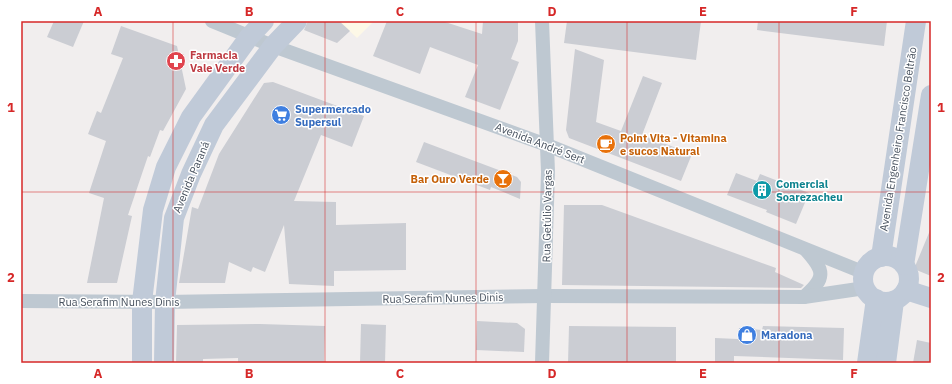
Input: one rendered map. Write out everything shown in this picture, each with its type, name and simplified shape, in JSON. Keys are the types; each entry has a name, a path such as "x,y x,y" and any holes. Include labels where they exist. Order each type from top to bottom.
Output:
{"main road":[{"path":"142,363 142,302 152,210 166,168 190,117 249,37 264,21"},
{"name":"Avenida Paraná","path":"164,363 165,302 174,218 191,174 214,124 273,46 297,21"},
{"name":"Avenida Engenheiro Francisco Beltrão","path":"880,257 916,21"},
{"path":"881,290 908,277 904,265 930,100 904,102"},
{"path":"886,363 881,290 874,260 880,257 893,258 904,265"},
{"path":"867,363 881,290"},
{"name":"Avenida André Sert","path":"881,290 931,298"}],"street":[{"name":"Avenida André Sert","path":"212,21 273,46 547,145 803,247 881,290"},
{"name":"Rua Getúlio Vargas","path":"542,21 548,172 542,363"},
{"path":"803,247 817,262 821,273 817,286 804,297"},
{"name":"Rua Serafim Nunes Dinis","path":"21,301 165,302 545,296 804,297 881,290"}],"shaded area":[{"path":"339,21 374,21 357,38"}],"building":[{"path":"54,21 84,21 73,47 47,37"},
{"path":"308,21 339,21 350,31 337,43 304,30"},
{"path":"387,21 442,21 482,34 483,21 518,21 518,41 511,59 519,62 500,110 465,97 478,65 430,47 420,74 373,56"},
{"path":"567,21 701,21 696,60 564,43"},
{"path":"758,21 887,21 884,46 757,30"},
{"path":"121,26 177,46 186,89 163,131 160,130 150,157 148,156 128,215 132,216 117,283 87,283 104,198 89,193 106,141 88,134 97,111 101,113 123,58 111,54"},
{"path":"575,49 604,60 596,122 621,131 643,76 662,83 642,135 692,154 681,181 569,138 566,130"},
{"path":"273,82 364,116 352,147 321,135 294,201 336,202 336,225 406,223 406,270 334,271 334,286 289,284 284,225 265,272 253,267 251,272 229,262 225,283 179,283 192,207 198,209 219,154 264,83"},
{"path":"424,142 517,177 521,182 520,199 491,187 490,190 416,162"},
{"path":"736,173 757,181 760,174 809,193 796,224 766,212 767,210 727,195"},
{"path":"564,205 602,205 776,268 775,272 804,285 801,288 562,285"},
{"path":"931,228 931,276 914,269"},
{"path":"477,321 517,323 525,329 524,352 476,350"},
{"path":"260,324 325,326 324,363 238,363 238,358 203,359 203,363 176,363 177,325"},
{"path":"361,324 386,325 385,363 360,363"},
{"path":"569,326 676,327 676,363 568,363"},
{"path":"763,326 844,328 843,360 734,356 734,363 715,363 715,338 738,339 739,328 762,330"},
{"path":"917,340 931,343 931,363 913,363"}],"place":[{"name":"Farmacia Vale Verde","path":"176,61"},
{"name":"Supermercado Supersul","path":"281,115"},
{"name":"Point Vita - Vitamina e sucos Natural","path":"606,144"},
{"name":"Bar Ouro Verde","path":"503,179"},
{"name":"Comercial Soarezacheu","path":"762,190"},
{"name":"Maradona","path":"747,335"}]}
